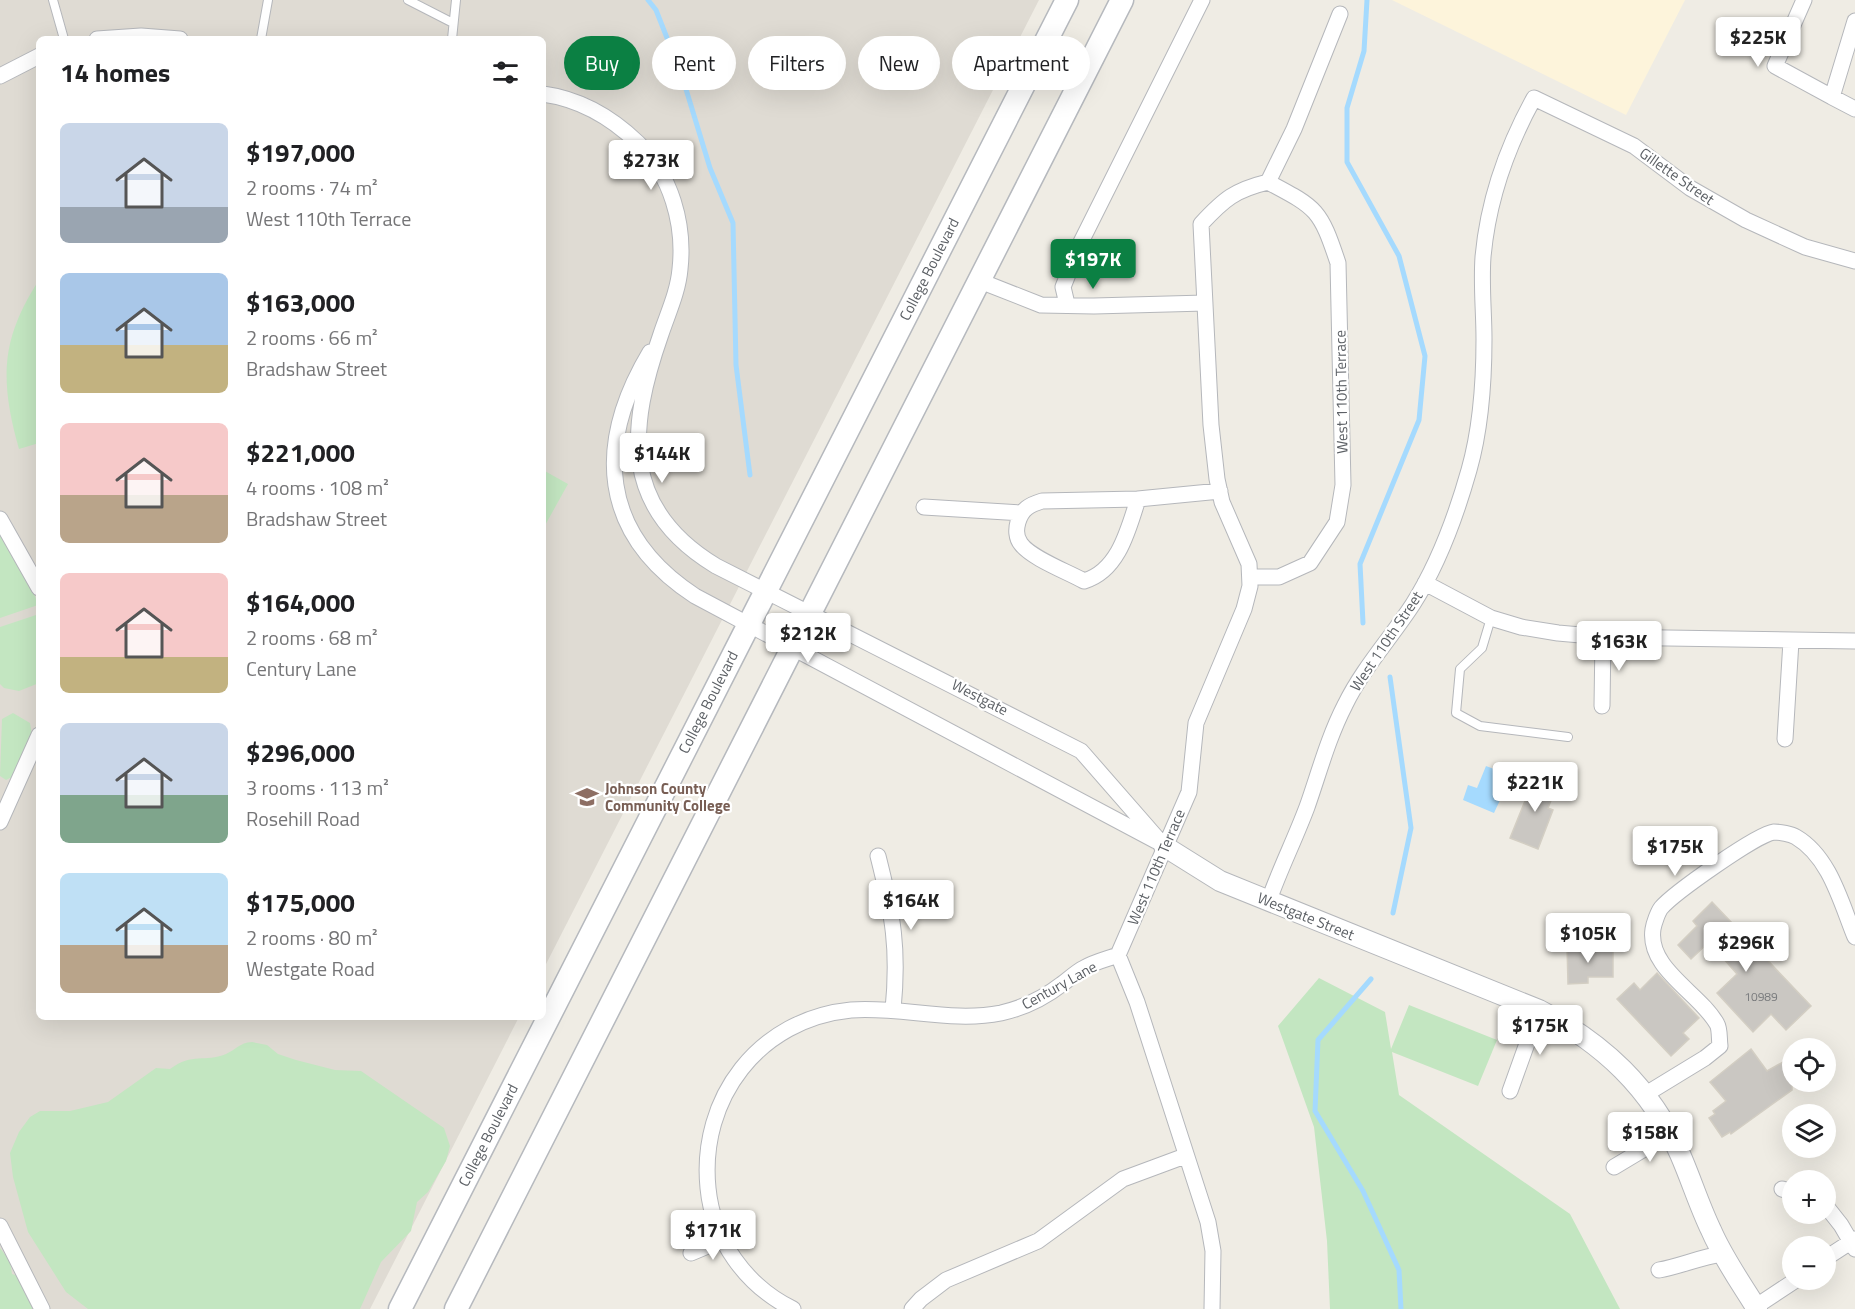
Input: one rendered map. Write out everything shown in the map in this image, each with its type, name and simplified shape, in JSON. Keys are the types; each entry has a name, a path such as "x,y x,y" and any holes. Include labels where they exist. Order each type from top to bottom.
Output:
{"main road":[{"name":"College Boulevard","path":"400,1309 764,590 1067,0"},
{"path":"456,1309 1122,0"}],"street":[{"path":"1068,304 1063,287 1080,244 1202,0"},
{"path":"1804,0 1775,66 1855,109"},
{"path":"1268,182 1294,129 1340,14"},
{"path":"1832,97 1855,21"},
{"path":"0,76 36,58"},
{"path":"546,95 578,102 603,114 645,150 662,175 676,208 681,239 680,270 672,304 660,336"},
{"name":"Gillette Street","path":"1534,98 1634,146 1690,188 1741,217 1805,247 1855,261"},
{"name":"West 110th Street","path":"1269,900 1306,808 1326,747 1345,704 1370,662 1413,604 1455,516 1470,467 1479,422 1483,369 1483,257 1491,206 1514,136 1534,98"},
{"name":"West 110th Terrace","path":"1118,956 1189,792 1196,723 1244,609 1251,577 1250,564 1229,520 1220,491 1211,425 1211,374 1201,224 1222,201 1242,188 1268,182 1309,204 1327,230 1338,262 1343,485 1337,522 1310,563 1279,577 1251,577"},
{"path":"980,280 1041,304 1094,306 1205,303"},
{"name":"Westgate","path":"660,336 637,431 640,471 650,498 663,521 695,553 1081,750 1164,846"},
{"name":"Westgate Street","path":"660,336 631,385 617,425 614,465 617,492 638,542 654,564 674,582 695,596 1164,846 1220,881 1539,1010 1574,1028 1606,1053 1646,1094 1669,1134 1723,1254 1756,1308"},
{"path":"1138,499 1129,528 1107,569 1099,576 1084,581 1021,544 1016,530 1021,513 1030,504 1042,501 1138,499 1220,491"},
{"path":"924,507 1021,513"},
{"path":"0,519 36,583"},
{"path":"1425,583 1491,618 1539,630 1603,637 1855,641"},
{"path":"1602,706 1603,637"},
{"path":"1785,739 1791,641"},
{"path":"0,822 36,742"},
{"path":"1646,1094 1705,1058 1720,1046 1718,1025 1657,955 1653,930 1660,909 1676,896 1754,840 1774,832 1794,835 1808,845 1825,868 1855,937"},
{"path":"878,856 893,915 897,948 893,1010"},
{"path":"1118,956 1144,1023 1210,1232 1213,1251 1212,1309"},
{"name":"Century Lane","path":"793,1309 767,1293 750,1277 722,1240 709,1201 706,1169 708,1140 721,1099 735,1076 770,1041 806,1021 852,1010 893,1010 954,1017 1001,1013 1047,995 1084,967 1118,956"},
{"path":"1510,1090 1539,1010"},
{"path":"1614,1167 1669,1134"},
{"path":"912,1309 946,1280 1038,1241 1123,1179 1185,1156"},
{"path":"1836,1220 1853,1243 1836,1252"},
{"path":"0,1226 42,1309"},
{"path":"691,1252 722,1240"},
{"path":"1659,1270 1677,1267 1699,1257 1723,1254"},
{"path":"1756,1308 1782,1290"}],"lane":[{"path":"53,0 63,36"},
{"path":"262,36 268,0"},
{"path":"408,0 453,23"},
{"path":"452,36 456,0"},
{"path":"1491,618 1482,648 1460,669 1456,713 1480,726 1568,737"}],"shaded area":[{"name":"Johnson County Community College","path":"0,0 1039,0 1021,36 952,36 952,90 993,90 546,964 546,36 36,36 36,1020 517,1020 370,1309 0,1309"},
{"path":"1392,0 1685,0 1626,115"}],"green space":[{"path":"36,285 36,444 19,449 9,402 7,362 17,322"},
{"path":"546,472 568,484 546,524"},
{"path":"0,528 32,587 36,606 0,618"},
{"path":"36,615 36,684 19,691 4,688 0,684 0,627"},
{"path":"13,713 30,723 32,735 12,777 6,780 0,776 2,719"},
{"path":"1319,978 1385,1012 1391,1049 1409,1005 1497,1040 1478,1086 1392,1052 1399,1095 1570,1214 1620,1309 1330,1309 1327,1241 1314,1127 1278,1026"},
{"path":"252,1042 267,1045 278,1054 296,1060 335,1070 361,1071 444,1128 450,1146 446,1161 428,1192 417,1202 411,1231 381,1262 360,1309 88,1309 66,1292 28,1232 13,1177 10,1153 19,1132 30,1117 40,1111 70,1111 108,1102 156,1068 170,1069 192,1059 218,1057"},
{"path":"0,1248 10,1261 12,1274 18,1276 34,1309 0,1309"}],"water":[{"path":"1486,766 1502,772 1497,795 1501,798 1494,813 1463,800 1468,785 1477,788"}],"building":[{"path":"1536,774 1558,783 1548,808 1553,810 1538,849 1510,838"},
{"path":"1712,902 1811,1006 1786,1030 1771,1014 1753,1032 1717,993 1737,974 1709,942 1691,959 1678,945 1697,926 1693,921"},
{"path":"1567,945 1587,945 1587,951 1613,950 1613,977 1588,977 1588,983 1568,984"},
{"path":"1657,973 1699,1018 1683,1033 1689,1039 1671,1056 1617,999 1634,983 1640,990"},
{"path":"1751,1049 1767,1071 1782,1063 1782,1092 1789,1092 1731,1134 1730,1132 1722,1137 1709,1118 1715,1114 1713,1111 1726,1101 1710,1082"}],"waterway":[{"path":"648,0 656,10 682,76 710,168 733,223 736,365 750,475"},
{"path":"1363,623 1360,564 1419,420 1425,356 1399,256 1347,162 1347,108 1364,51 1367,0"},
{"path":"1390,677 1411,828 1393,913"},
{"path":"1371,979 1318,1040 1315,1111 1363,1191 1399,1270 1401,1309"}],"place":[{"name":"Johnson County Community College","path":"587,797"}]}
